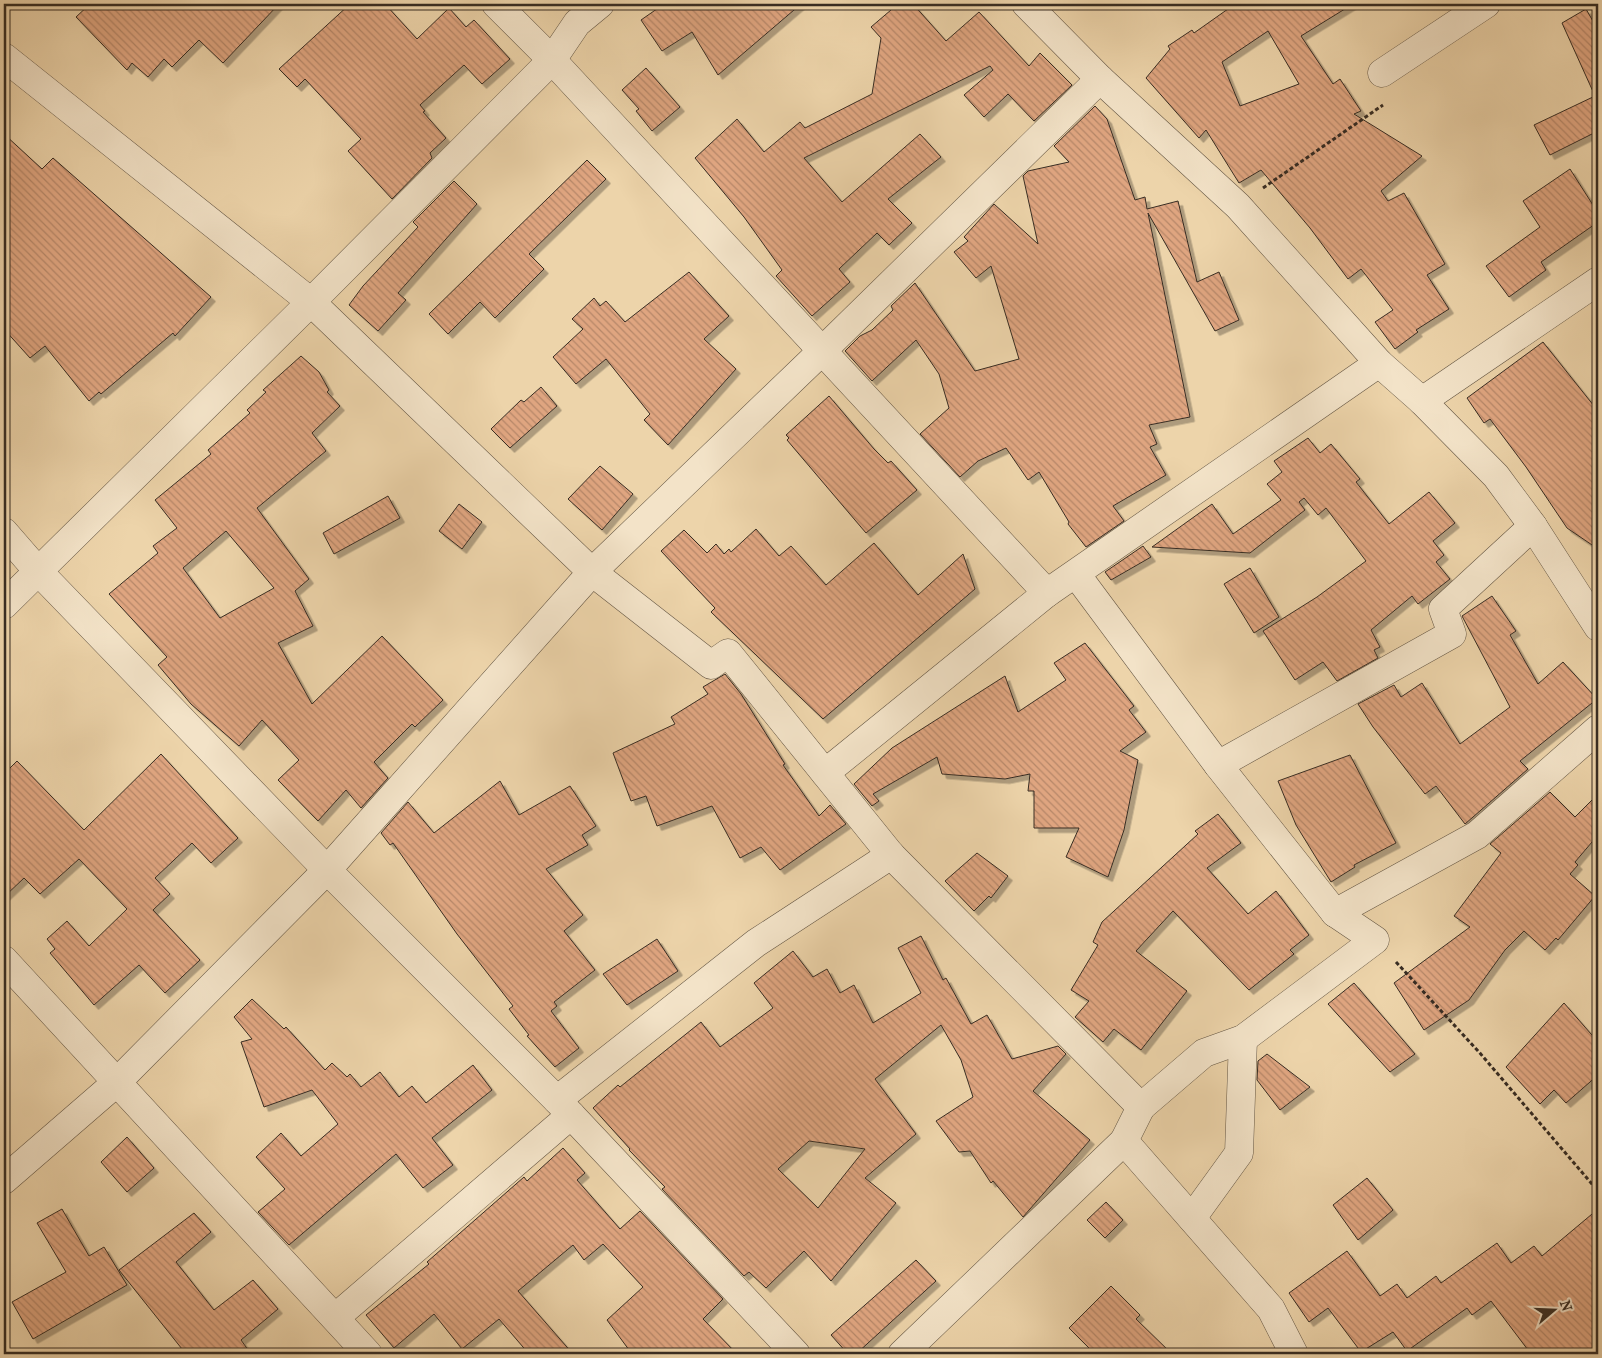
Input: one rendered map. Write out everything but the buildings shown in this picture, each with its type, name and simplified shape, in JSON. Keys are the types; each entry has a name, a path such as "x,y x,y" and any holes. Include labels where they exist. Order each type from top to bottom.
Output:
{"street":[{"path":"496,4 552,60 1047,593"},
{"path":"4,605 37,570 310,302 552,60 577,22 600,4"},
{"path":"1026,4 1100,79 1238,206 1379,363 1422,401 1496,476 1533,526 1598,628"},
{"path":"1382,73 1486,4"},
{"path":"4,58 310,302 592,572 711,665 728,653 891,855 1141,1107"},
{"path":"4,1180 116,1083 327,870 592,572 822,352 1100,79"},
{"path":"1422,401 1598,280"},
{"path":"825,773 1047,593 1379,363"},
{"path":"1218,765 1452,634 1443,609 1533,526"},
{"path":"4,532 37,570 327,870 564,1107 796,1354"},
{"path":"902,1354 1124,1141 1141,1107 1204,1053 1243,1039 1375,940 1336,913 1218,765 1076,574"},
{"path":"1336,913 1477,835 1598,729"},
{"path":"336,1317 564,1107 756,943 891,855"},
{"path":"4,960 116,1083 336,1317 368,1354"},
{"path":"1192,1218 1239,1153 1243,1039"},
{"path":"1124,1141 1271,1310 1294,1354"}],"path":[{"path":"1238,206 1384,104 1382,73"},
{"path":"1375,940 1479,1052 1598,1190"}]}
